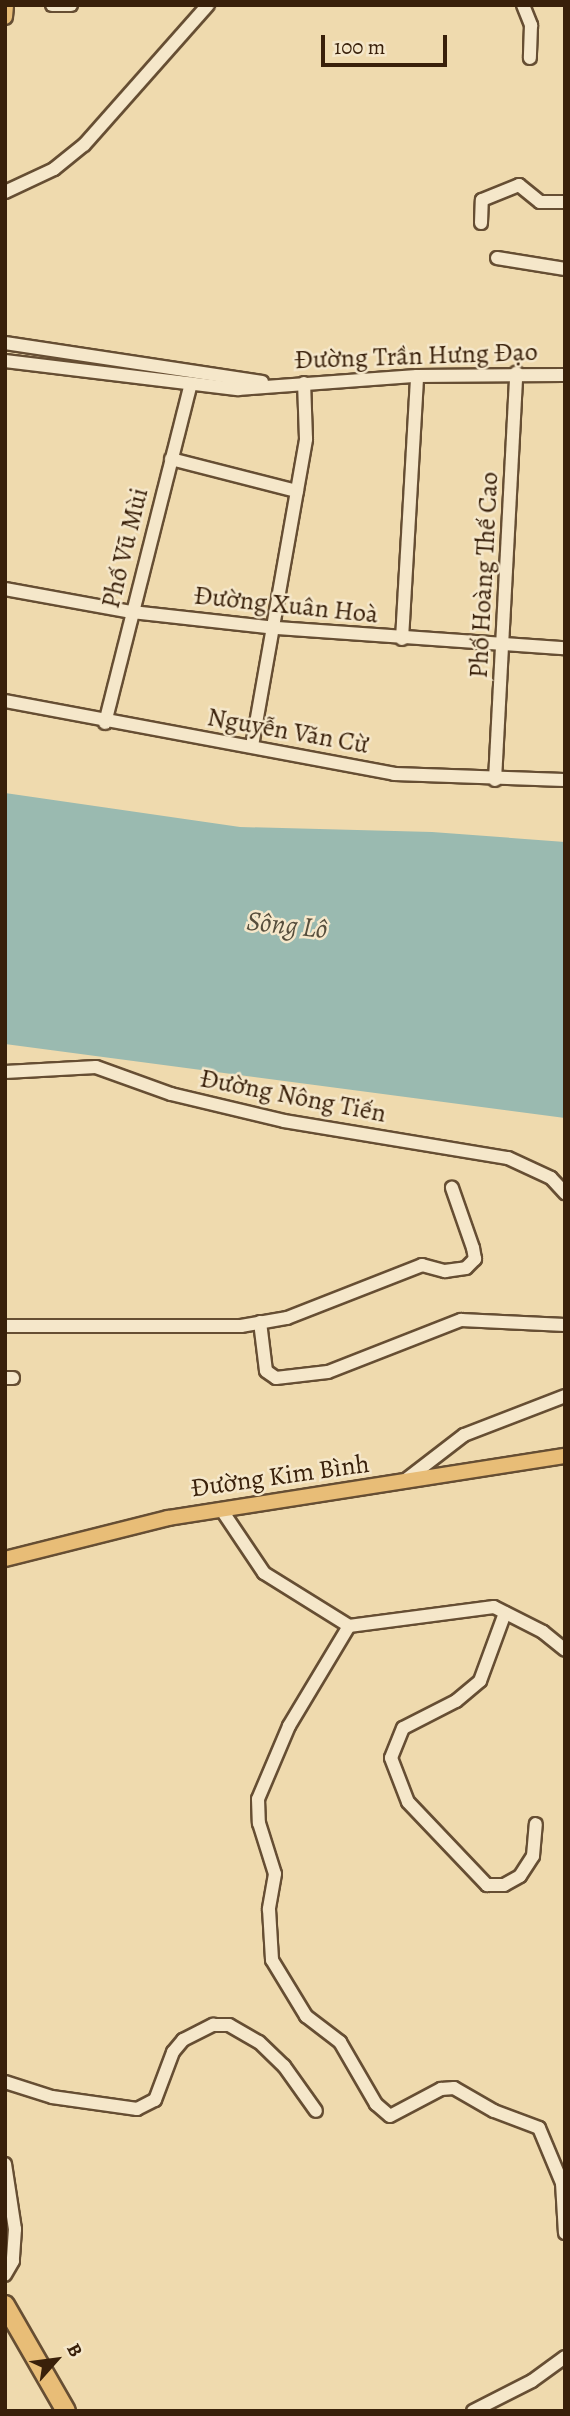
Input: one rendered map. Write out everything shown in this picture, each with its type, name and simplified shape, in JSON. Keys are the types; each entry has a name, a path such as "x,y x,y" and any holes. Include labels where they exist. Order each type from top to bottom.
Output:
{"highway":[{"path":"5,2305 66,2411"}],"main road":[{"path":"5,17 6,5"},
{"name":"Đường Kim Bình","path":"5,1559 168,1518 401,1484 424,1474 565,1456"}],"street":[{"path":"52,5 71,5"},
{"path":"5,192 74,153 208,5"},
{"path":"523,5 531,25 530,58"},
{"path":"481,223 482,200 519,185 540,202 565,202"},
{"path":"497,258 565,269"},
{"name":"Đường Trần Hưng Đạo","path":"5,343 269,384"},
{"name":"Đường Trần Hưng Đạo","path":"5,361 238,389 269,384 417,376 516,373 565,375"},
{"name":"Phố Hoàng Thế Cao","path":"495,780 516,373"},
{"path":"402,639 417,376"},
{"path":"252,746 276,628 306,439 304,383"},
{"name":"Phố Vũ Mùi","path":"105,723 191,384"},
{"path":"171,459 297,491"},
{"name":"Đường Xuân Hoà","path":"5,589 132,612 276,628 402,639 565,648"},
{"name":"Nguyễn Văn Cừ","path":"5,701 105,723 252,746 394,774 495,780 565,780"},
{"name":"Đường Nông Tiến","path":"5,1072 96,1067 171,1094 284,1121 508,1158 551,1178 565,1194"},
{"path":"5,1326 260,1322 287,1318 422,1265 456,1271 472,1264 473,1248 452,1188"},
{"path":"260,1322 265,1371 276,1378 328,1372 461,1320 565,1325"},
{"path":"424,1474 464,1435 565,1396"},
{"path":"220,1509 264,1573 349,1626 480,1606 505,1613 543,1632 565,1650"},
{"path":"505,1613 480,1681 456,1701 403,1728 391,1758 408,1802 487,1885 504,1885 520,1877 533,1856 536,1824"},
{"path":"349,1626 289,1726 258,1798 259,1823 275,1874 269,1909 272,1960 306,2016 340,2042 376,2104 390,2116 442,2089 454,2088 494,2111 539,2128 562,2183 565,2233"},
{"path":"5,2082 52,2097 137,2109 155,2101 173,2052 183,2040 213,2025 229,2025 259,2042 284,2066 316,2110"},
{"path":"5,2164 15,2230 13,2261 5,2275"},
{"path":"472,2411 531,2381 565,2357"}],"water":[{"name":"Sông Lô","path":"5,793 240,827 432,832 565,842 565,1118 5,1044"}]}
